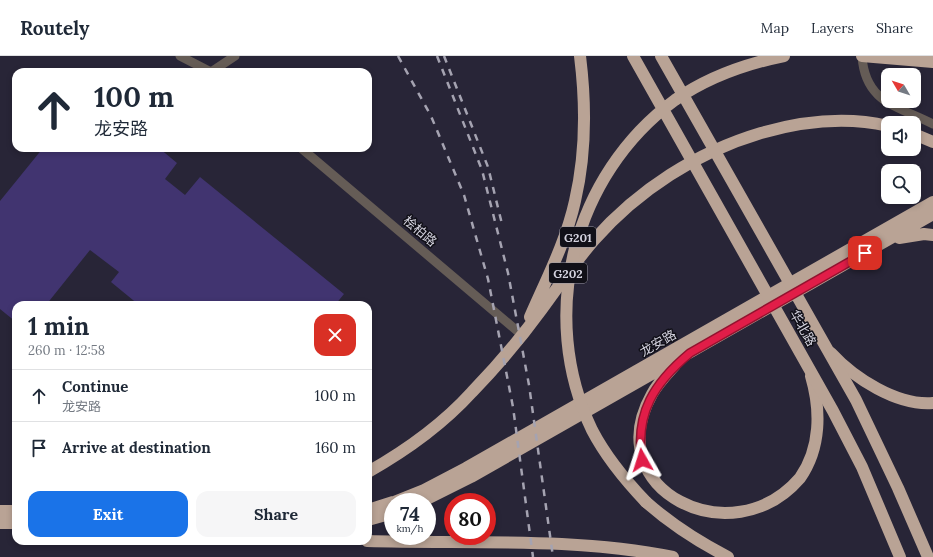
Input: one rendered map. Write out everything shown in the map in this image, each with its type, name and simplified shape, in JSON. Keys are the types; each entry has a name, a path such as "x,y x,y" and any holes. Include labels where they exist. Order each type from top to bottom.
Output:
{"highway":[{"path":"522,335 555,260 575,201 583,146 583,82 580,56"},
{"name":"华北路","path":"633,56 833,411 862,468 900,557"},
{"name":"华北路","path":"661,56 856,400 878,443 928,557"},
{"name":"G201","path":"728,557 699,542 663,517 629,484 602,447 583,408 570,363 566,312 567,290 582,224 591,202 625,147 642,128 676,99 699,85 740,67 784,56"},
{"path":"862,56 933,62"},
{"name":"G202","path":"372,470 420,440 472,393 522,335 576,261 594,240 622,212 681,168 704,155 758,134 802,124 850,120 881,125"},
{"path":"921,137 933,142"},
{"name":"龙安路","path":"416,493 466,468 933,202"},
{"name":"龙安路","path":"436,494 471,477 933,214"},
{"path":"879,245 909,235 933,235"},
{"path":"825,346 846,368 872,386 900,398 914,402 933,403"},
{"path":"690,353 671,370 652,394 644,412 641,428 640,446 642,460 649,477 660,492 673,504 701,518 719,521 733,521 747,518 774,506 786,496 803,474 815,445 818,412 816,393 805,361"},
{"name":"龙安路","path":"372,509 384,505"},
{"path":"0,511 12,511"},
{"path":"372,519 384,516"},
{"path":"0,522 12,523"},
{"path":"372,541 585,545 673,557"}],"street":[{"path":"180,56 202,68"},
{"path":"216,68 235,56"},
{"path":"862,56 865,77 875,92 892,105 933,124"},
{"name":"桧柏路","path":"306,152 522,335"}],"building":[{"path":"40,152 164,152 177,163 165,179 185,195 200,177 344,294 338,301 134,301 111,282 119,272 90,250 49,301 12,301 12,319 0,309 0,201"}],"railway":[{"path":"398,56 431,116 464,195 488,279 513,407 533,557"},
{"path":"437,56 482,170 508,273 529,385 553,557"},
{"path":"444,56 488,167 502,224"}],"route":[{"path":"642,460 640,446 644,412 652,394 675,366 690,353 865,253"}]}
